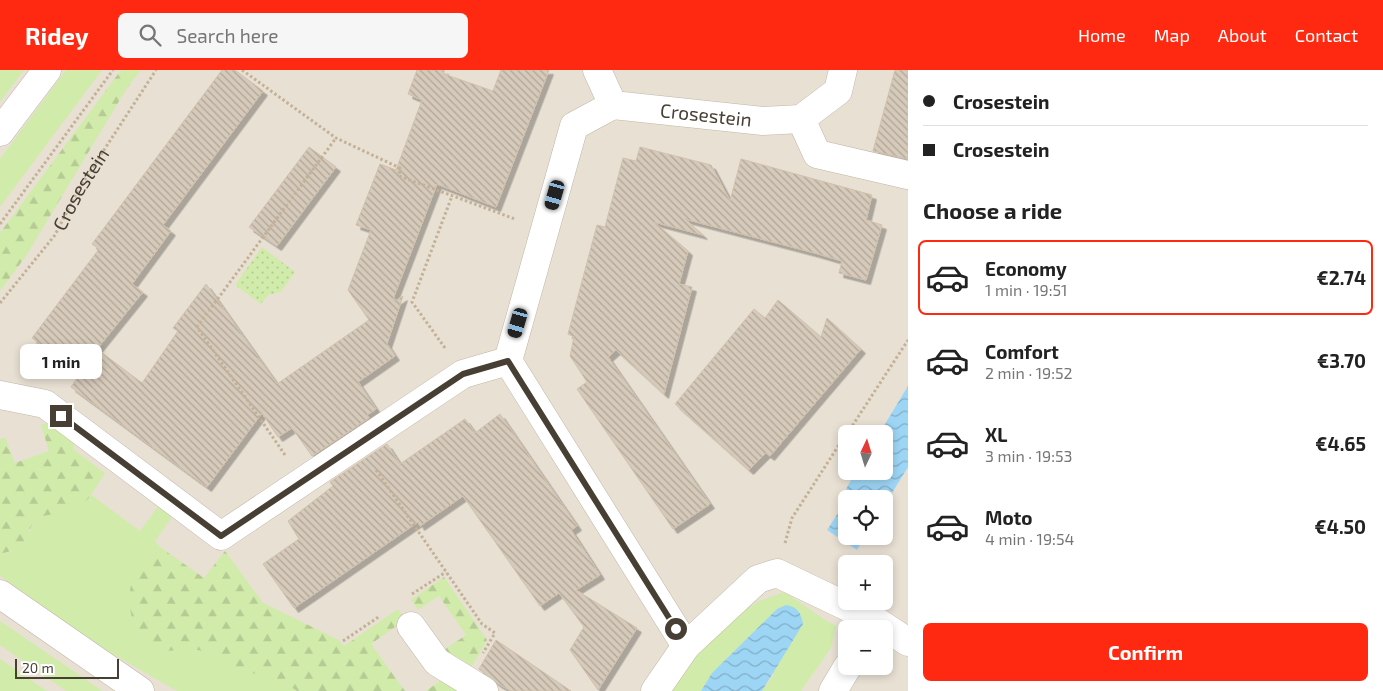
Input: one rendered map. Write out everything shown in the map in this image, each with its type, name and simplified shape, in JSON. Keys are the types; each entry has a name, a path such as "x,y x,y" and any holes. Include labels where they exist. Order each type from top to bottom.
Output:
{"street":[{"path":"0,132 47,70"},
{"path":"597,70 613,105 574,126 508,361 686,646"},
{"path":"843,70 838,91 801,119 817,154 908,175"},
{"name":"Crosestein","path":"613,105 763,121 801,119"},
{"path":"0,396 45,404 221,536 463,374 508,361"},
{"path":"655,691 686,646 758,579 777,573 863,620"},
{"path":"0,594 140,691"},
{"path":"410,626 438,662 476,686"},
{"path":"893,635 908,642"},
{"path":"833,691 843,675"}],"path":[{"path":"0,224 113,70"},
{"name":"Crosestein","path":"0,303 55,235 78,190 156,70"},
{"path":"242,70 336,138 400,168 399,176 545,229"},
{"path":"303,482 197,327 336,138"},
{"path":"452,196 412,302 463,374"},
{"path":"852,425 908,340"},
{"path":"359,444 482,624 495,633 476,686"},
{"path":"777,573 792,518 838,446"}],"shaded area":[{"path":"0,70 908,70 908,691 0,691"}],"green space":[{"path":"0,70 24,70 0,102"},
{"path":"66,70 102,70 0,207 0,159"},
{"path":"121,70 141,70 127,88 26,256 0,291 0,233"},
{"path":"262,247 295,272 281,292 268,295 261,304 235,285"},
{"path":"56,421 75,435 73,449 105,473 89,498 82,504 69,510 34,518 27,538 23,543 14,550 0,553 0,439 5,437 15,463 49,451 41,425"},
{"path":"90,494 140,531 163,500 177,510 155,541 160,547 136,572 173,649 203,651 230,665 280,681 297,691 177,691 97,645 0,576 0,553 11,552 31,530 34,518 77,507"},
{"path":"160,547 204,578 225,551 263,603 339,640 344,646 398,609 405,620 371,644 405,691 297,691 277,681 227,664 202,651 191,649 167,651 156,649 147,644 140,637 131,615 130,592 136,572"},
{"path":"444,577 487,640 472,666 444,650 466,635 439,596 418,610 411,600"},
{"path":"784,592 836,626 831,648 801,691 762,691 773,676 777,609 712,673 701,691 668,691 683,667 731,619 759,601"},
{"path":"0,621 102,691 66,691 0,645"},
{"path":"0,659 47,691 0,691"},
{"path":"447,676 472,691 426,691"}],"water":[{"path":"908,386 908,467 893,491 847,490 846,489 851,480 893,480 893,425 884,425"},
{"path":"838,513 838,537 827,530"},
{"path":"850,545 860,545 857,550"},
{"path":"786,605 798,611 803,624 762,691 701,691 712,673 777,609"}],"building":[{"path":"222,70 235,70 263,91 163,225 171,231 132,284 143,292 97,349 142,383 178,331 173,328 206,284 277,384 369,320 348,290 371,230 356,225 380,164 396,170 422,100 408,94 417,70 444,70 444,74 493,91 501,70 549,70 496,207 437,184 393,299 397,300 403,296 387,344 395,356 358,382 376,409 367,415 369,418 312,456 292,428 278,437 262,413 207,487 71,387 80,374 32,338 99,249 92,244"},
{"path":"895,70 908,70 908,159 873,151"},
{"path":"309,147 336,167 277,246 249,227"},
{"path":"640,147 711,165 730,201 741,159 872,195 866,220 882,225 866,280 839,273 842,261 815,253 685,219 703,235 654,222 688,251 679,284 692,287 664,394 616,350 608,357 710,504 673,529 577,389 587,382 570,356 574,337 568,334 597,225 605,227 623,158 636,161"},
{"path":"778,300 821,337 827,318 861,349 770,456 766,453 749,470 675,404 754,309 765,318"},
{"path":"500,414 577,526 571,530 600,575 576,590 637,628 598,690 570,650 584,627 559,593 540,606 463,496 420,526 418,522 294,608 263,564 299,539 288,521 333,486 330,482 387,444 400,464 465,419 475,433"},
{"path":"496,640 571,691 511,691 497,683 479,669"}],"route":[{"path":"61,416 221,536 463,374 508,361 676,629"}]}
